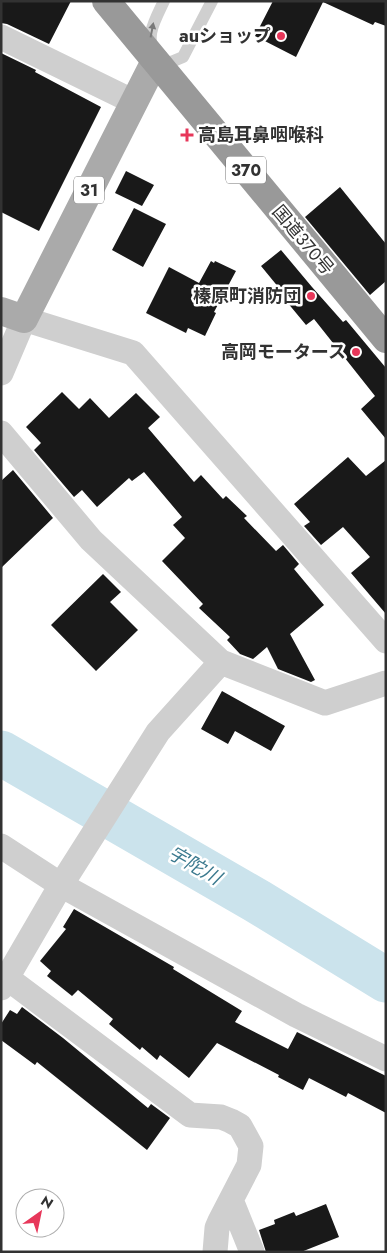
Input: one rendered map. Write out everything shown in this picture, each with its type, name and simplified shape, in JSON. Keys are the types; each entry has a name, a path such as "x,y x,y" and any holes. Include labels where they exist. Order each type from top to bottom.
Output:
{"highway":[{"name":"国道370号","path":"106,1 386,339"}],"main road":[{"name":"31","path":"13,315 134,102 155,61"}],"street":[{"path":"1,37 134,102"},
{"path":"1,373 13,315 133,353 386,641"},
{"path":"1,433 91,540 221,662 325,703 386,683"},
{"path":"215,1252 217,1228 250,1165 251,1146 240,1126 221,1117 190,1115 6,975 158,732 221,662"},
{"path":"1,846 66,877 296,1015 386,1059"},
{"path":"231,1200 252,1252"}],"lane":[{"path":"164,1 151,27 150,45 155,61 172,62 183,57 212,1"}],"building":[{"path":"1,1 71,1 49,44 1,23"},
{"path":"273,1 386,1 386,26 375,22 373,25 323,2 296,57 255,36"},
{"path":"1,53 36,70 35,72 101,107 39,231 1,212"},
{"path":"126,171 154,185 142,206 115,193"},
{"path":"340,187 386,244 386,281 370,295 305,217"},
{"path":"134,208 166,224 143,267 112,250"},
{"path":"281,250 343,322 346,320 386,368 386,439 361,409 375,396 314,319 306,325 261,266"},
{"path":"211,261 236,271 214,312 216,313 205,336 188,328 186,333 146,313 169,267 199,283"},
{"path":"62,392 79,409 90,398 109,418 136,393 160,417 148,428 194,482 201,475 223,499 226,496 247,516 244,518 276,551 283,545 299,564 294,569 324,605 290,634 315,680 311,682 278,669 267,647 253,659 240,654 227,640 230,637 199,608 203,604 162,561 185,538 173,525 182,517 144,472 132,481 129,478 97,507 82,490 74,497 34,450 41,443 26,427"},
{"path":"348,457 366,476 386,460 386,614 351,573 370,557 343,527 321,545 304,526 310,522 294,504"},
{"path":"13,470 53,518 1,568 1,481"},
{"path":"103,574 121,592 110,602 138,630 96,671 51,625"},
{"path":"222,691 285,726 271,751 235,731 228,744 201,729"},
{"path":"74,909 174,967 173,969 242,1011 235,1022 288,1049 297,1032 386,1076 386,1113 348,1093 346,1097 309,1078 303,1090 278,1077 279,1075 217,1043 189,1078 160,1055 157,1060 142,1047 140,1050 109,1024 113,1019 78,990 72,996 47,976 51,971 40,961 66,929 63,927"},
{"path":"22,1007 148,1108 151,1104 170,1118 147,1150 37,1062 35,1065 1,1040 1,1024 10,1010 17,1014"},
{"path":"326,1204 339,1237 301,1252 266,1252 259,1230 275,1224 274,1220 294,1212 296,1216"}],"waterway":[{"name":"宇陀川","path":"1,753 257,901 386,980"}],"place":[{"name":"auショップ","path":"281,36"},
{"name":"高島耳鼻咽喉科","path":"187,135"},
{"name":"榛原町消防団","path":"311,296"},
{"name":"高岡モータース","path":"356,352"}]}
